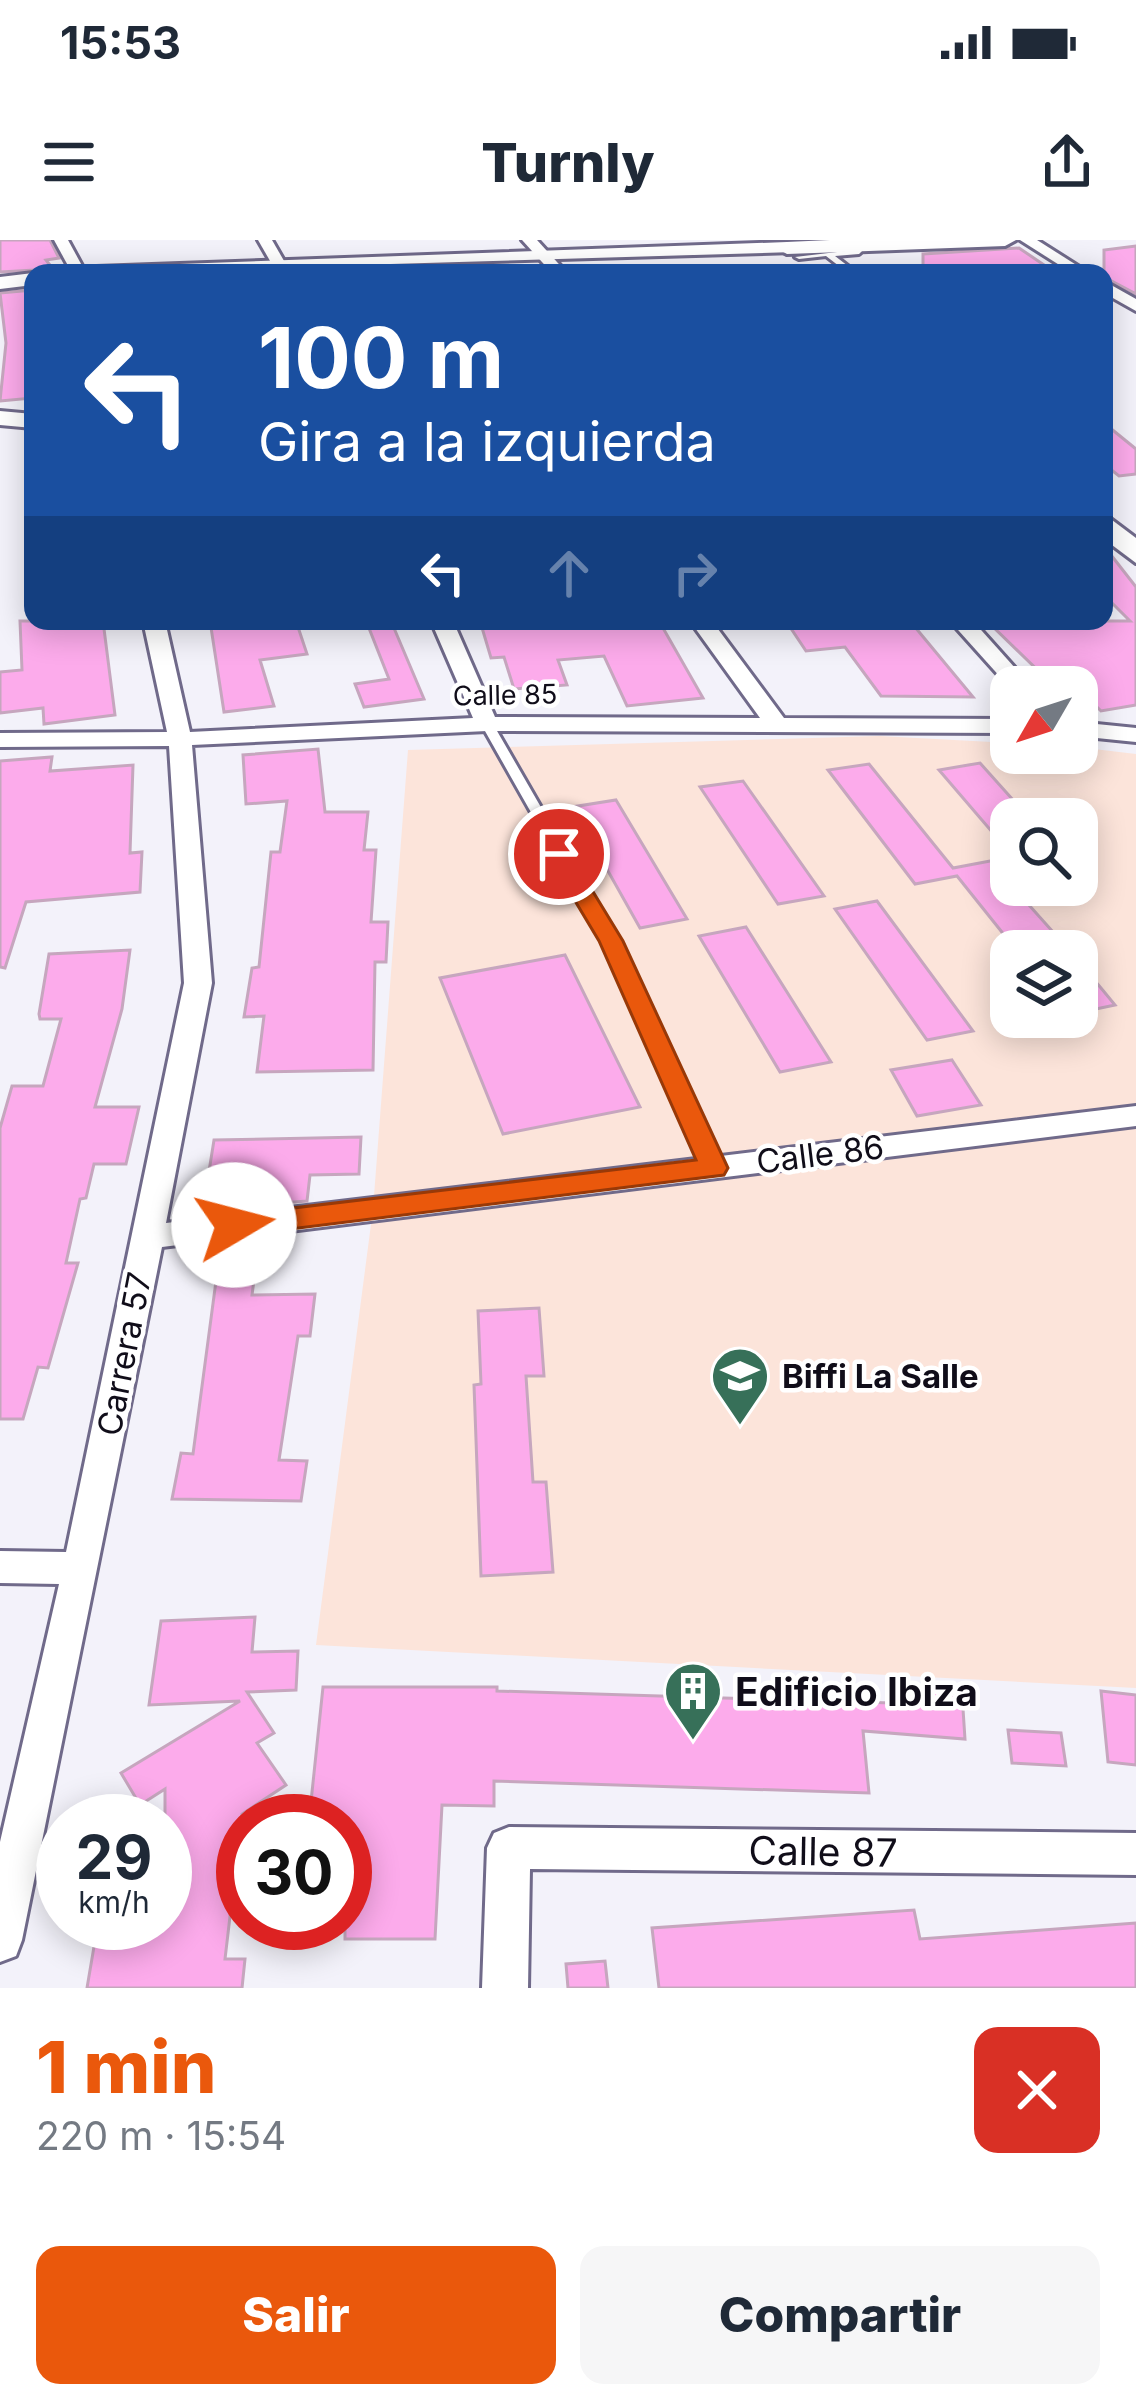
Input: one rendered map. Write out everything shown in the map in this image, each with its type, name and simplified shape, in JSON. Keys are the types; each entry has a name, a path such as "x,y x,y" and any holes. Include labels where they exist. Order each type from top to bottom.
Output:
{"main road":[{"path":"788,248 1005,240"},
{"path":"788,248 824,264"}],"street":[{"path":"1027,240 1067,264"},
{"path":"332,264 536,248 788,248"},
{"name":"Carrera 57","path":"0,1940 82,1568 198,983 180,739 156,630"},
{"path":"446,630 488,724"},
{"path":"708,630 774,721"},
{"path":"969,630 1002,666"},
{"name":"Calle 85","path":"0,740 180,739 488,724 774,721 990,726"},
{"path":"1098,731 1136,735"},
{"name":"Calle 86","path":"147,1237 1136,1116"},
{"path":"0,1567 82,1568"},
{"name":"Calle 87","path":"505,1988 509,1848 1136,1854"}],"lane":[{"path":"824,264 864,245"},
{"path":"488,724 611,941 714,1168"}],"shaded area":[{"name":"Biffi La Salle","path":"879,736 990,742 990,774 1098,774 1098,749 1136,754 1136,1688 316,1645 373,1209 408,750"}],"building":[{"path":"0,240 50,240 59,258 46,260 49,264 24,264 24,271 0,272"},
{"path":"1136,246 1136,294 1113,282 1113,264 1104,264 1104,250"},
{"path":"1019,248 1043,264 923,264 923,254"},
{"path":"24,291 24,399 0,401 6,343 0,293"},
{"path":"1113,430 1136,449 1136,474 1119,476 1113,471"},
{"path":"1113,558 1136,587 1136,705 1101,711 1098,666 1033,666 996,630 1113,630 1113,621 1130,621 1113,604"},
{"path":"20,621 24,621 24,630 104,630 115,715 44,724 43,708 0,713 0,672 22,670"},
{"path":"211,630 299,630 307,654 260,660 274,706 224,712"},
{"path":"370,630 395,630 424,699 364,707 355,684 389,679"},
{"path":"483,630 664,630 703,698 627,706 604,656 558,660 567,685 514,689 504,657 491,658"},
{"path":"792,630 917,630 973,697 881,696 845,647 806,651"},
{"path":"318,749 325,812 368,812 364,850 376,850 371,922 388,922 386,962 375,962 373,1070 257,1072 264,1016 244,1017 252,968 259,967 271,852 280,852 287,801 246,804 243,755"},
{"path":"52,757 50,771 133,765 130,853 142,852 140,892 26,902 5,968 0,967 0,761"},
{"path":"980,763 1011,798 990,798 990,830 939,770"},
{"path":"869,764 953,868 990,861 990,906 1030,906 1051,930 1000,930 957,876 915,884 828,770"},
{"path":"743,781 824,896 778,904 700,787"},
{"path":"616,800 687,919 640,928 572,807"},
{"path":"877,901 973,1031 927,1040 835,909"},
{"path":"746,927 831,1062 780,1072 699,936"},
{"path":"130,950 122,1009 95,1107 139,1107 126,1164 94,1164 86,1198 80,1199 66,1263 78,1263 48,1368 38,1367 23,1419 0,1419 0,1128 12,1086 43,1086 61,1019 40,1019 39,1014 49,954"},
{"path":"565,955 640,1107 503,1134 440,978"},
{"path":"1098,984 1101,988 1115,1005 1098,1009"},
{"path":"952,1060 981,1105 917,1116 891,1070"},
{"path":"361,1137 359,1174 310,1175 307,1201 203,1209 214,1140"},
{"path":"254,1280 252,1295 315,1294 310,1336 298,1336 279,1460 307,1461 301,1501 172,1499 181,1453 193,1454 216,1281"},
{"path":"539,1308 544,1376 526,1376 533,1482 546,1482 553,1572 481,1576 474,1385 481,1384 478,1311"},
{"path":"255,1617 252,1652 298,1651 296,1690 247,1692 274,1733 257,1743 286,1785 272,1794 216,1794 216,1950 226,1950 225,1959 245,1959 242,1988 87,1988 93,1950 192,1950 192,1794 165,1794 165,1789 157,1794 133,1794 121,1773 240,1701 149,1705 161,1621"},
{"path":"323,1687 497,1687 497,1691 891,1703 890,1688 962,1694 965,1739 863,1731 869,1793 494,1781 494,1806 442,1805 435,1939 372,1939 372,1794 312,1794"},
{"path":"1101,1691 1136,1695 1136,1765 1108,1762"},
{"path":"1008,1730 1061,1733 1066,1766 1012,1763"},
{"path":"914,1910 920,1939 1136,1923 1136,1988 659,1988 652,1928"},
{"path":"605,1961 608,1988 568,1988 566,1964"}],"place":[{"name":"Biffi La Salle","path":"740,1427"},
{"name":"Edificio Ibiza","path":"693,1742"}],"route":[{"path":"234,1225 714,1168 611,941 559,854"}]}
